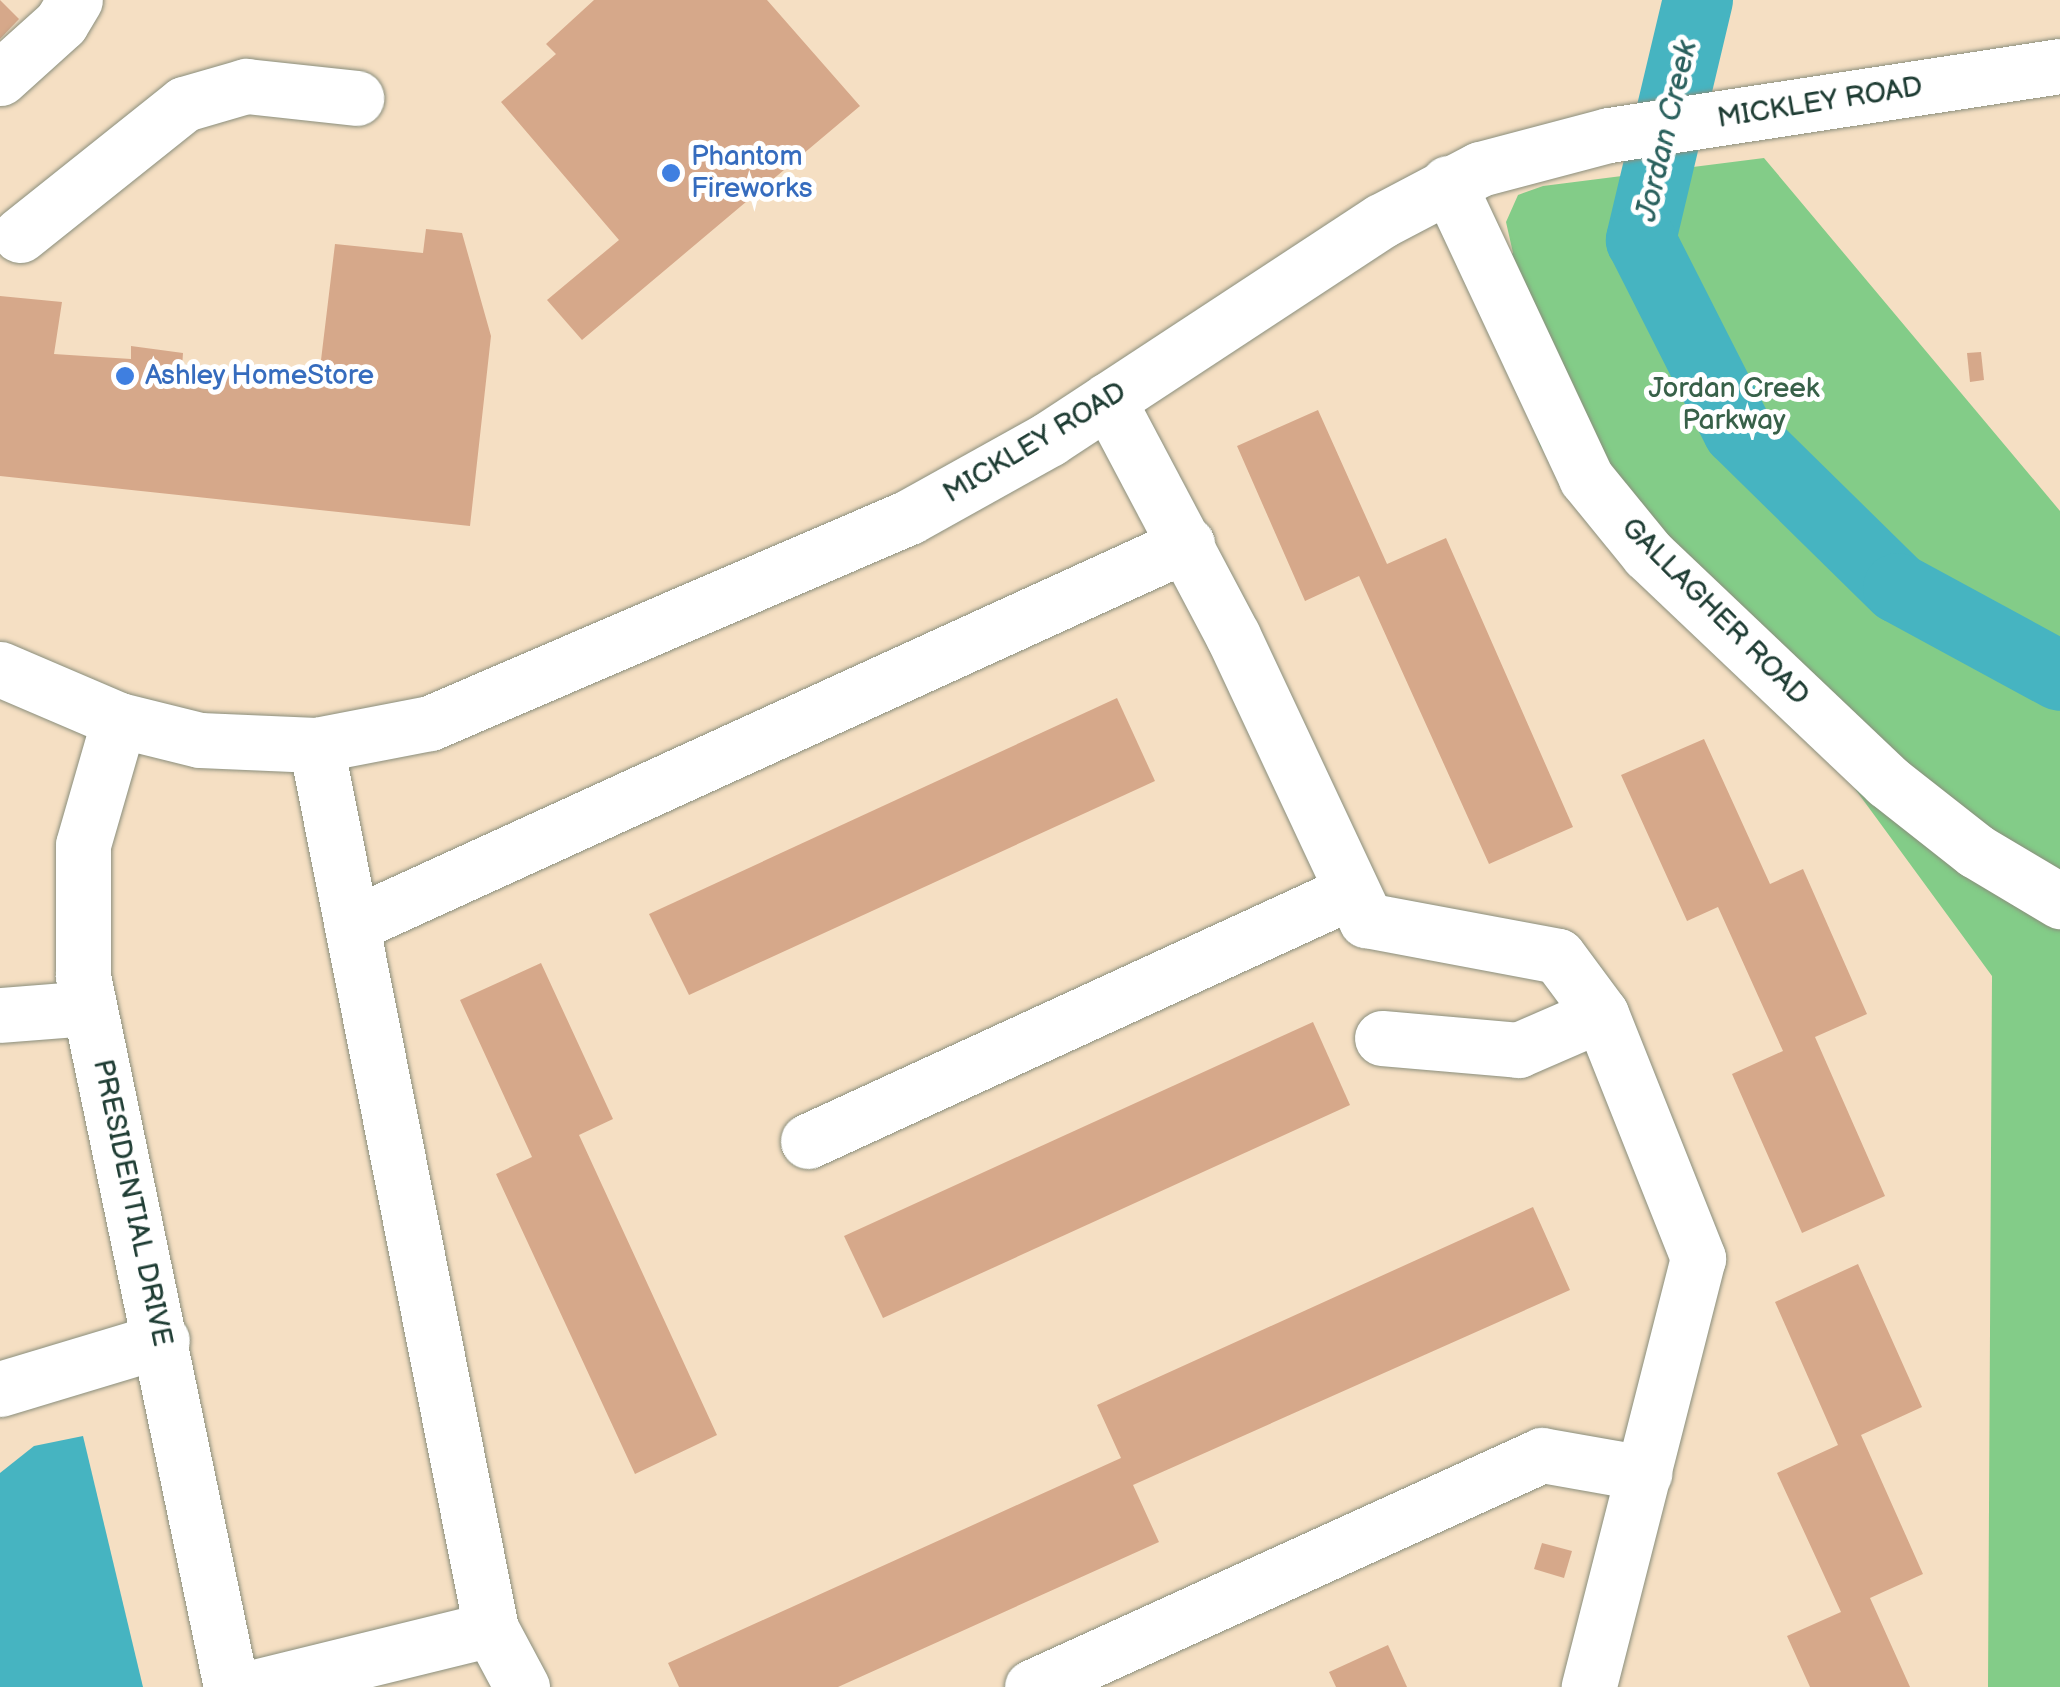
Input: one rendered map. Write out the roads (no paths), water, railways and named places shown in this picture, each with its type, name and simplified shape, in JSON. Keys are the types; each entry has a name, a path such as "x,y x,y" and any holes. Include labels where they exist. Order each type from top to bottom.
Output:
{"street":[{"path":"0,78 62,23 75,0"},
{"name":"MICKLEY ROAD","path":"0,670 118,720 200,740 316,745 430,723 764,584 910,517 1108,400 1448,183 1536,151 2060,66"},
{"path":"20,235 184,104 246,86 356,98"},
{"name":"GALLAGHER ROAD","path":"1448,183 1586,478 1648,554 1888,781 1976,850 2060,901"},
{"path":"1108,400 1187,544 1366,920 1558,956 1601,1014 1698,1258 1589,1687"},
{"path":"352,925 1187,544"},
{"name":"PRESIDENTIAL DRIVE","path":"118,720 83,846 79,911 89,1008 162,1340 231,1687"},
{"path":"316,745 491,1629 522,1687"},
{"path":"808,1141 1350,892"},
{"path":"0,1015 89,1008"},
{"path":"1382,1038 1518,1050 1601,1014"},
{"path":"0,1389 162,1340"},
{"path":"1032,1687 1542,1456 1644,1474"},
{"path":"255,1687 491,1629"}],"water":[{"path":"83,1436 143,1687 0,1687 0,1473 34,1446"}],"waterway":[{"name":"Jordan Creek","path":"1698,0 1641,240 1738,431 1898,588 2060,676"}],"place":[{"name":"Phantom Fireworks","path":"671,173"},
{"name":"Ashley HomeStore","path":"125,376"}],"park label":[{"name":"Jordan Creek Parkway","path":"1734,405"}]}
